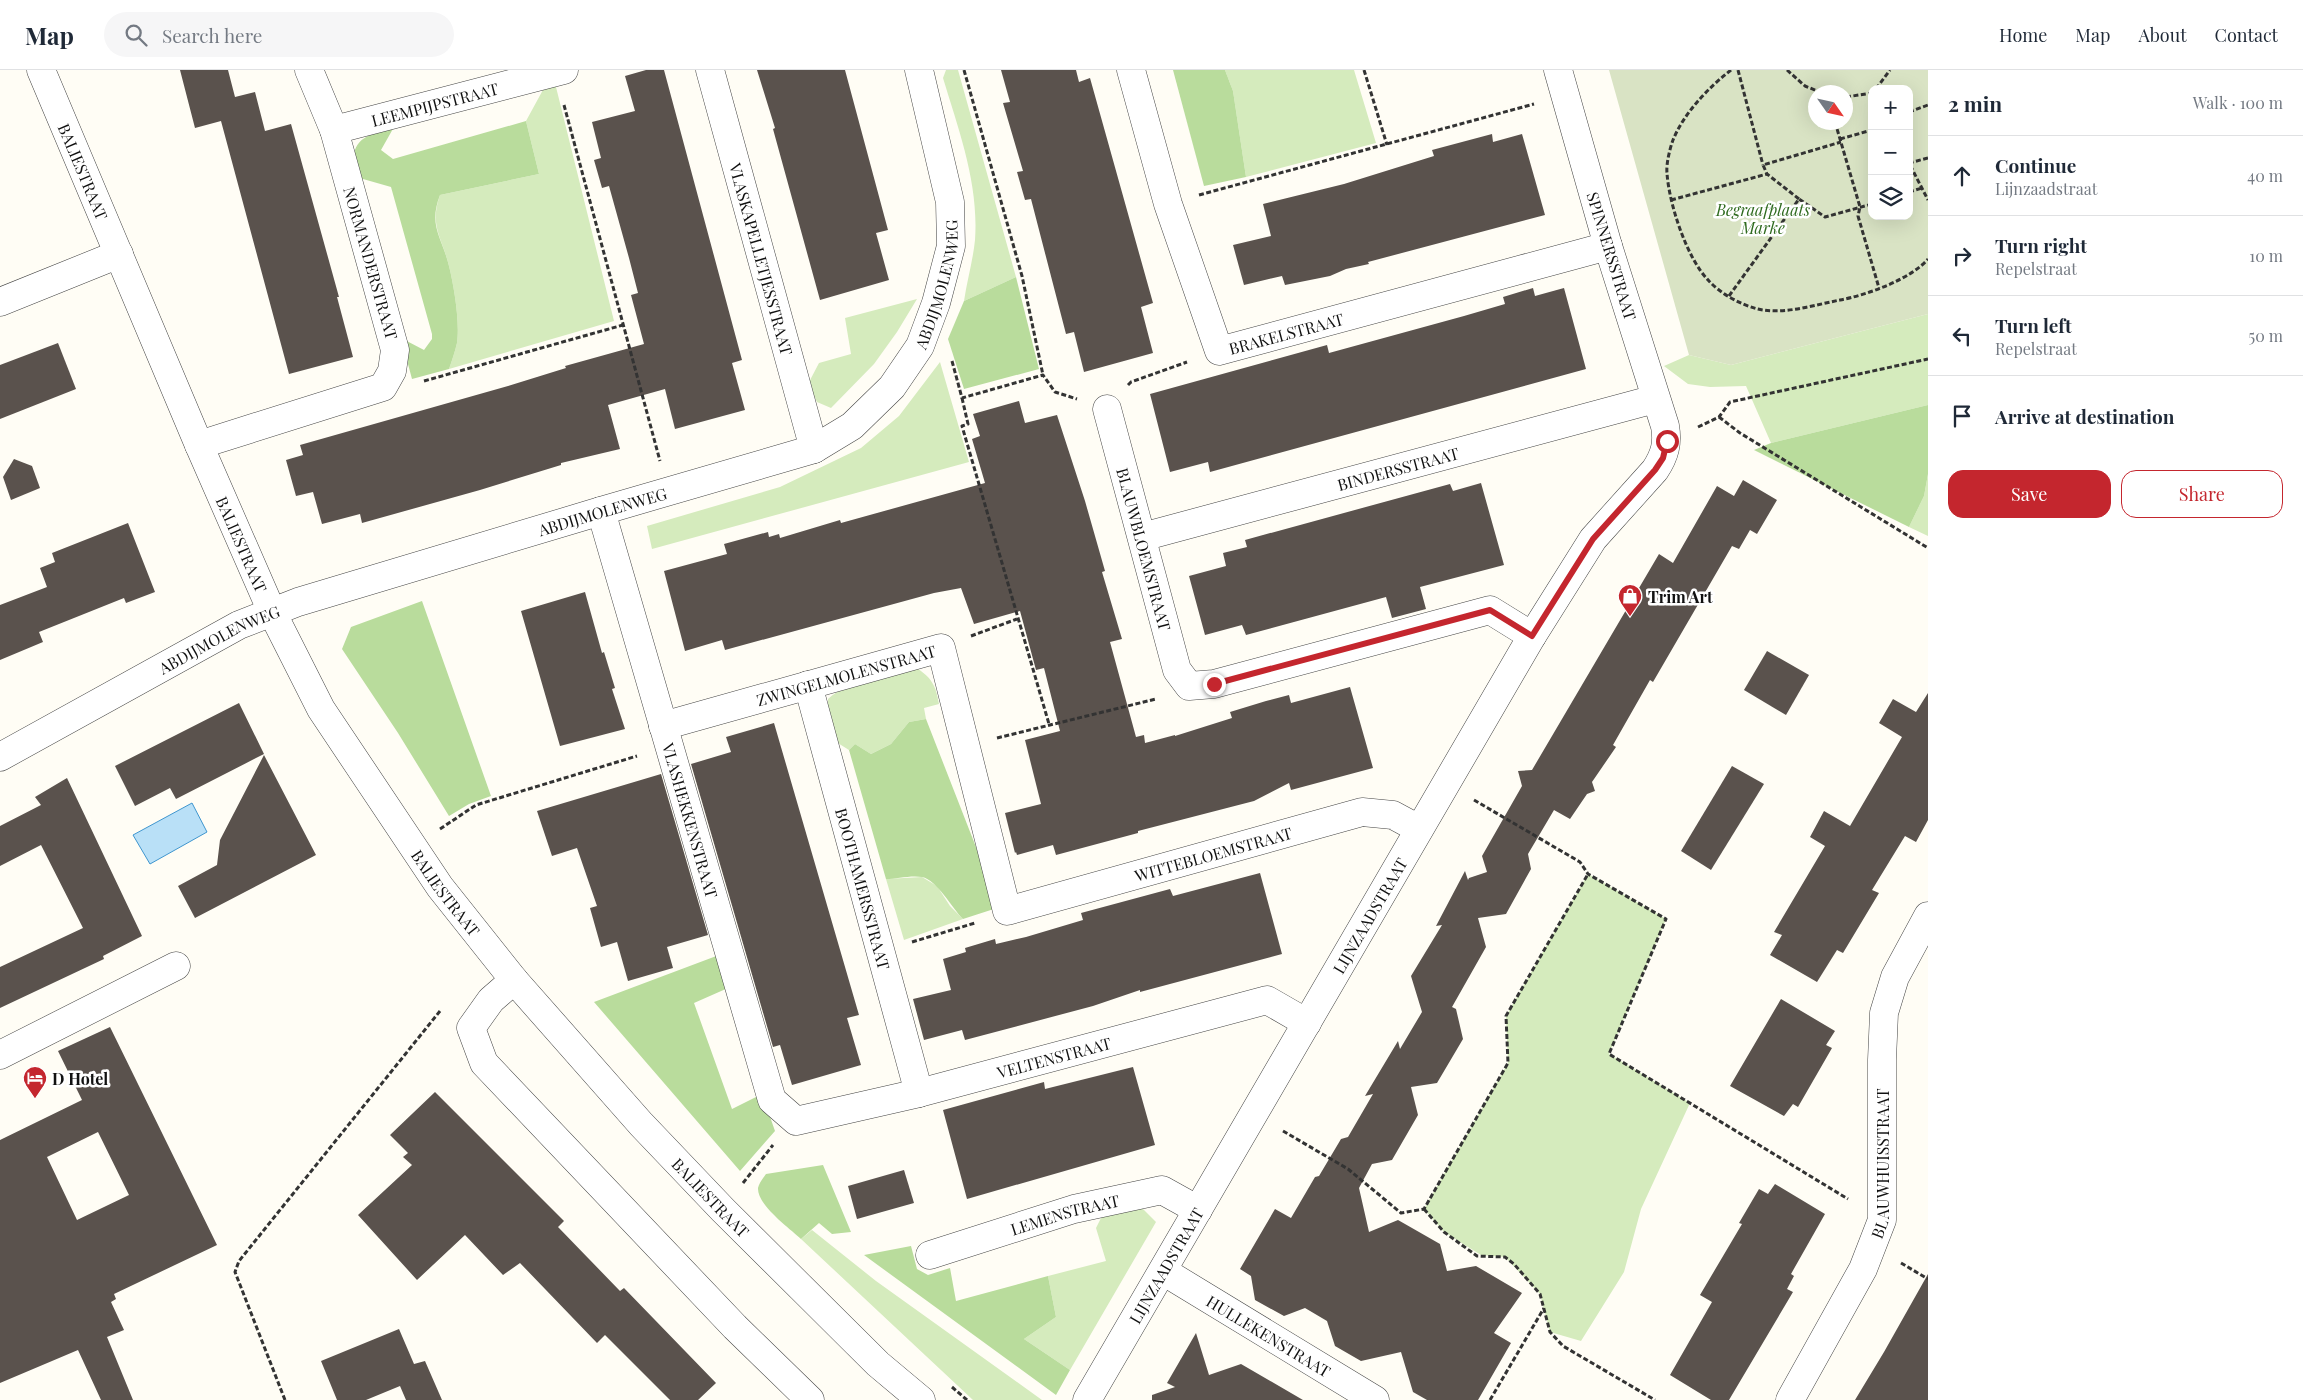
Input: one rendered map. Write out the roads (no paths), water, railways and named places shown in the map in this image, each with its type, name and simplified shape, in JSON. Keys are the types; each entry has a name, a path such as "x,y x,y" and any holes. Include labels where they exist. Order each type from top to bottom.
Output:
{"street":[{"name":"BALIESTRAAT","path":"41,70 198,445 272,612 321,709 440,887 514,980 641,1124 723,1210 878,1364 921,1400"},
{"name":"NORMANDERSTRAAT","path":"198,445 383,387 392,371 395,350 334,130 310,70"},
{"name":"VLASKAPELLETJESSTRAAT","path":"710,70 814,449"},
{"name":"ABDIJMOLENWEG","path":"0,757 239,625 272,612 601,510 814,449 852,426 892,387 920,346 936,303 951,246 950,202 919,70"},
{"name":"BRAKELSTRAAT","path":"1131,70 1168,204 1218,351 1608,246"},
{"name":"LEEMPIJPSTRAAT","path":"334,130 560,71"},
{"name":"SPINNERSSTRAAT","path":"1562,83 1608,246 1667,441"},
{"path":"0,302 118,254"},
{"name":"BINDERSSTRAAT","path":"1142,537 1655,399"},
{"name":"BLAUWBLOEMSTRAAT","path":"1107,410 1177,670 1189,686 1214,684 1490,610 1532,636"},
{"name":"LIJNZAADSTRAAT","path":"1087,1400 1532,636 1593,539 1655,470 1663,458 1667,441"},
{"name":"VLASHEKKENSTRAAT","path":"601,510 772,1100 796,1121"},
{"name":"ZWINGELMOLENSTRAAT","path":"666,737 808,684 941,648 1007,911"},
{"name":"BOOTHAMERSSTRAAT","path":"808,684 919,1093"},
{"name":"WITTEBLOEMSTRAAT","path":"1007,911 1362,812 1393,815 1419,829"},
{"name":"BLAUWHUISSTRAAT","path":"1790,1400 1864,1269 1882,1220 1882,1060 1884,1013 1895,977 1928,916"},
{"path":"0,1055 176,966"},
{"path":"514,980 491,1000 471,1028 484,1063 735,1328 810,1400"},
{"name":"VELTENSTRAAT","path":"796,1121 919,1093 1267,1000 1308,1023"},
{"name":"LEMENSTRAAT","path":"930,1255 1074,1209 1162,1190 1198,1210"},
{"name":"HULLEKENSTRAAT","path":"1163,1271 1375,1400"}],"water":[{"path":"192,803 207,832 150,864 133,835"}],"place":[{"name":"Trim Art","path":"1630,617"},
{"name":"D Hotel","path":"35,1099"}],"park label":[{"name":"Begraafplaats Marke","path":"1763,218"}]}
